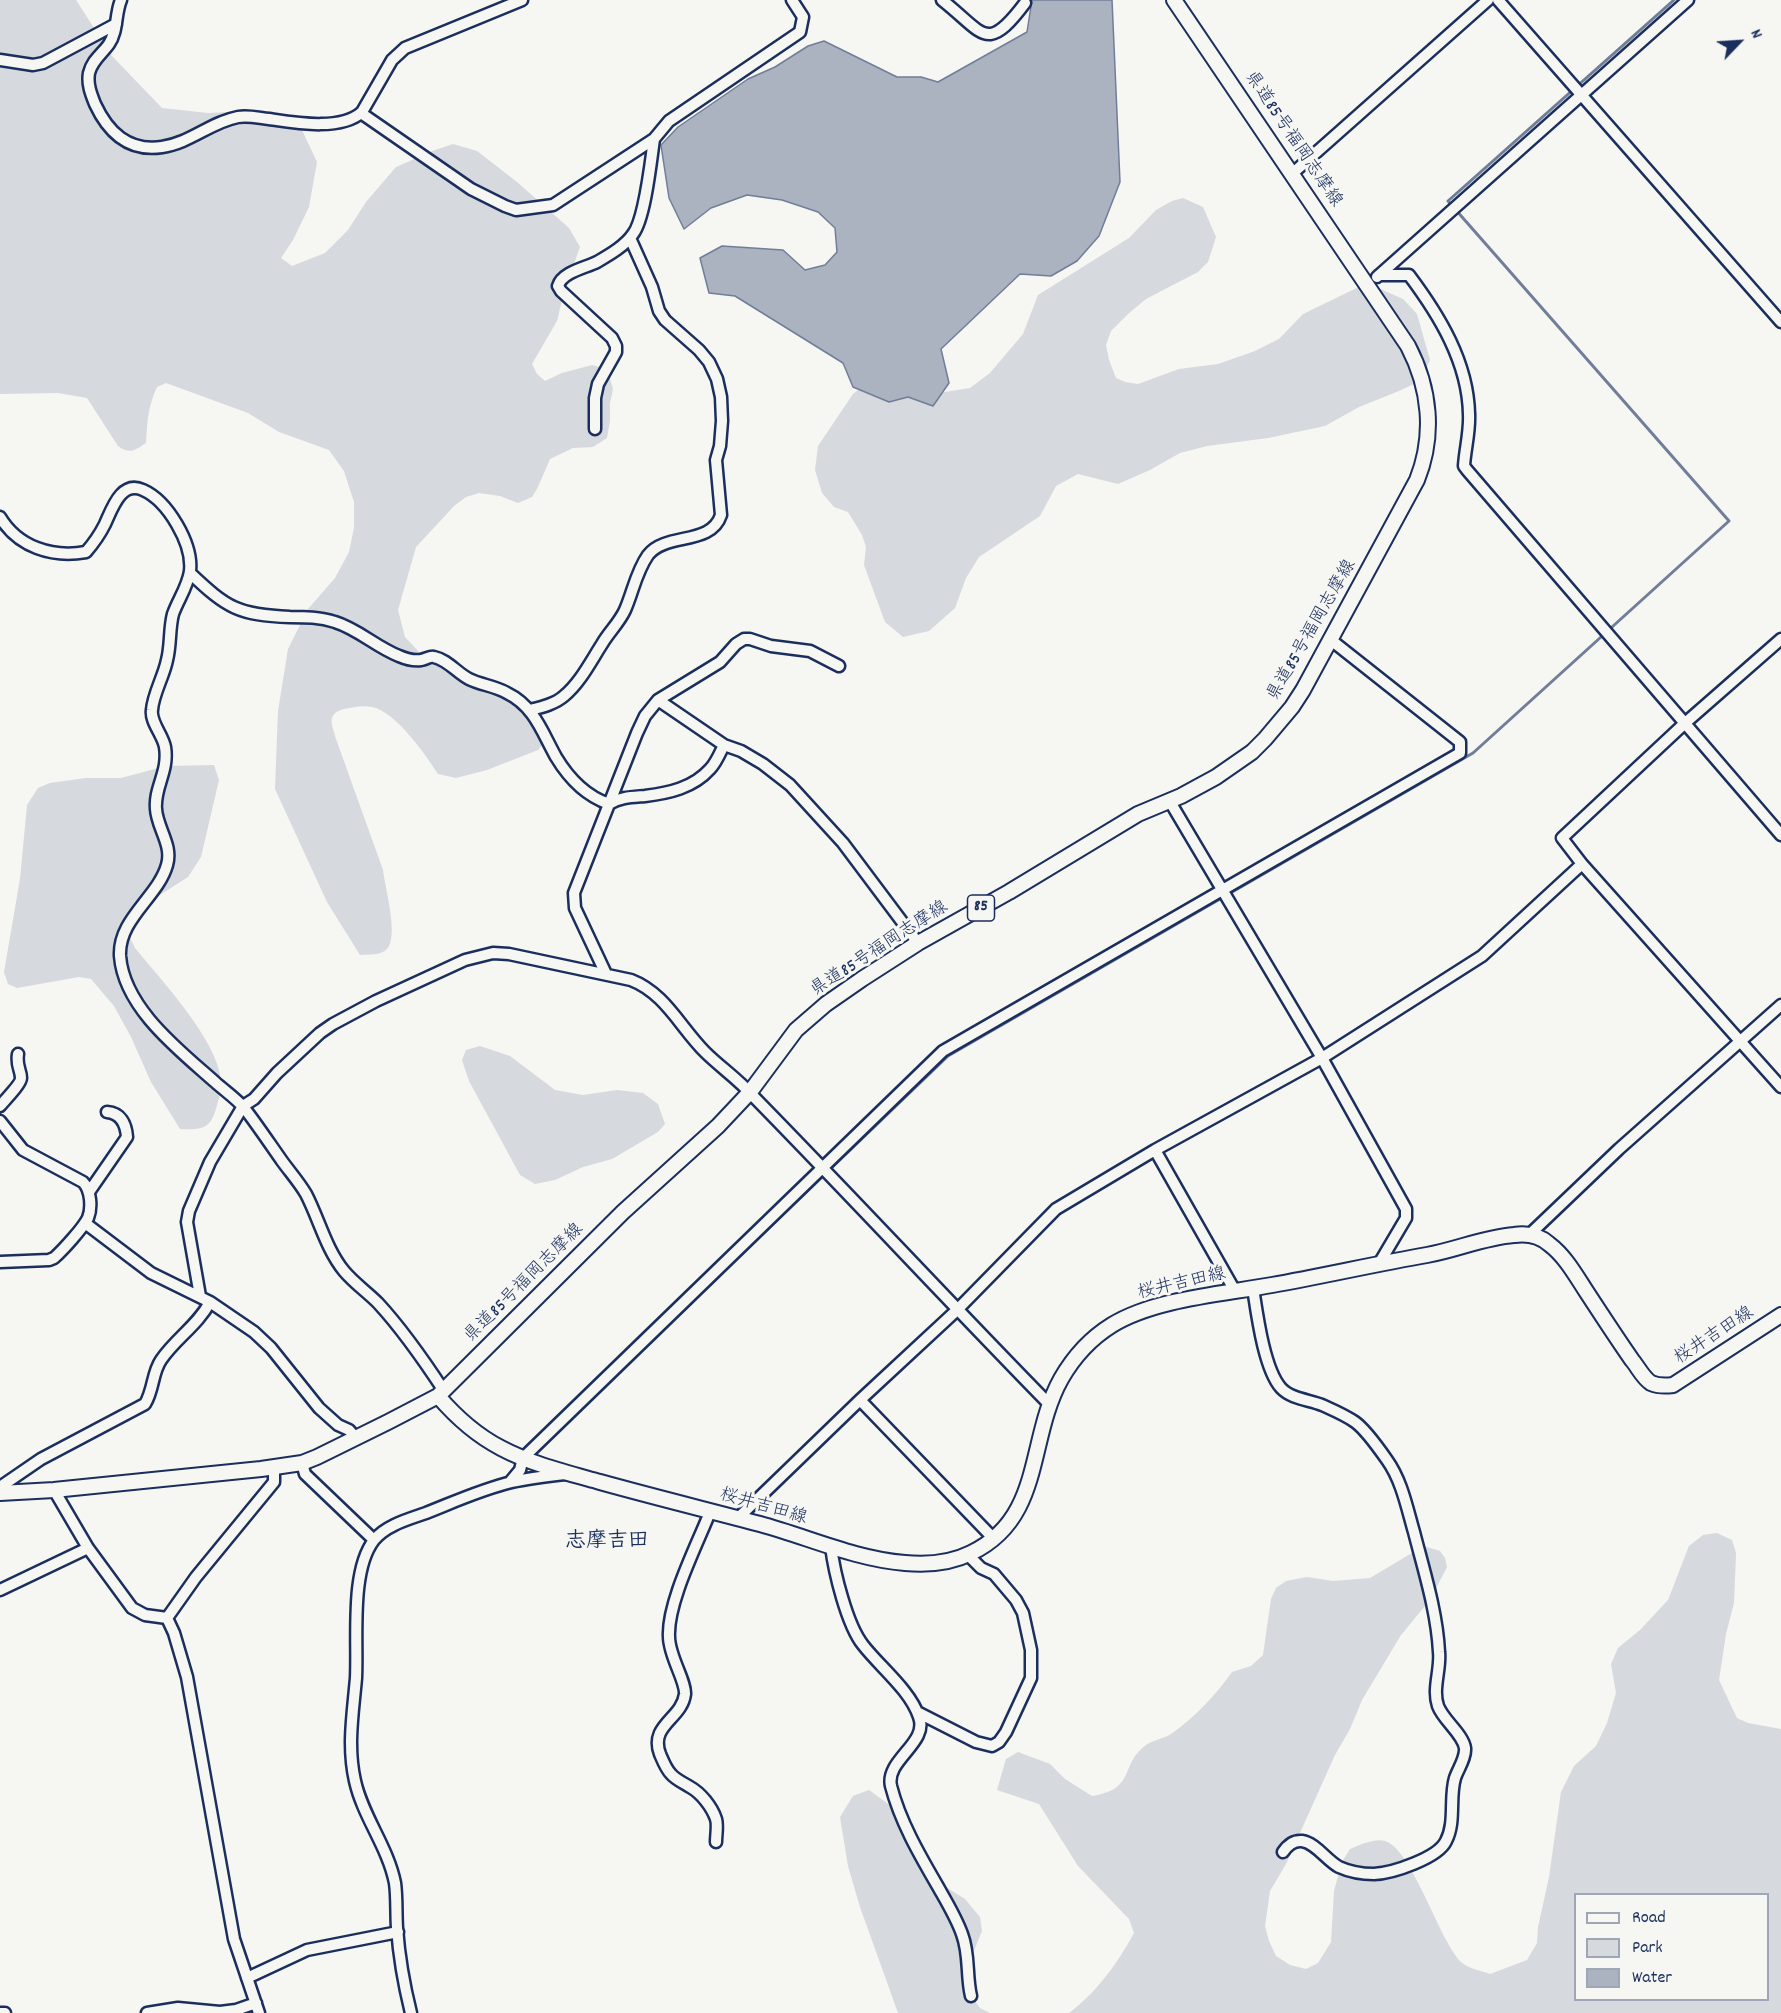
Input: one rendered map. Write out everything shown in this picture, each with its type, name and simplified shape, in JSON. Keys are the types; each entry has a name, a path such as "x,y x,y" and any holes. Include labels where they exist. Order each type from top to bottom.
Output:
{"main road":[{"name":"県道85号福岡志摩線","path":"0,1491 54,1490 274,1468 302,1462 356,1438 441,1393 623,1212 718,1126 750,1092 784,1044 812,1016 862,979 918,943 1009,892 1138,814 1216,777 1252,752 1292,707 1408,499 1423,464 1428,432 1428,407 1417,364 1408,346 1174,0"},
{"name":"桜井吉田線","path":"441,1393 464,1424 503,1450 523,1458 572,1474 738,1518 876,1559 904,1563 936,1563 968,1555 994,1539 1018,1512 1031,1480 1049,1404 1076,1357 1092,1340 1113,1324 1161,1305 1431,1254 1510,1235 1530,1234 1548,1242 1573,1270 1643,1375 1652,1383 1663,1386 1673,1385 1781,1315"}],"street":[{"path":"121,0 110,43 91,66 88,75 89,87 107,125 124,141 139,147 161,147 183,142 238,117 330,123 349,121 361,113 392,60 405,48 522,0"},
{"path":"361,113 471,189 505,206 516,210 553,205 654,139 669,121 800,32 803,16 792,0"},
{"path":"942,0 978,30 990,35 1010,24 1025,3"},
{"path":"1293,173 1488,0"},
{"path":"1497,0 1781,322"},
{"path":"1367,285 1688,0"},
{"path":"0,60 33,65 43,63 116,24"},
{"path":"595,429 595,398 598,384 616,352 616,346 612,338 558,286 564,278 597,262 624,245 638,227 654,139"},
{"path":"530,710 557,701 566,695 589,665 624,613 640,567 649,554 655,548 673,540 700,535 719,520 721,514 716,460 720,446 722,421 721,397 717,379 709,362 699,350 665,320 630,238"},
{"path":"1379,275 1409,274 1434,308 1451,344 1469,401 1470,417 1464,466 1781,835"},
{"path":"0,517 12,534 22,542 38,549 65,555 86,552 105,524 113,504 123,492 136,488 145,490 176,522 187,544 190,573 173,616 168,657 152,710 165,743 166,768 157,794 156,812 169,855 162,878 130,924 122,942 120,957 124,976 132,995 153,1023 176,1048 243,1106 305,1192 330,1248 344,1271 379,1304 431,1371 441,1393"},
{"path":"190,573 210,592 238,610 260,615 300,616 334,621 350,627 397,655 419,660 435,657 448,663 470,680 508,693 530,710 563,768 579,786 596,799 609,804"},
{"path":"606,975 575,908 574,893 645,716 658,700 720,662 736,644 744,639 771,646 810,651 839,666"},
{"path":"1781,639 1684,724 1562,838 1582,864 1781,1087"},
{"path":"510,1482 520,1470 523,1458 943,1051 1460,753 1460,742 1331,640"},
{"path":"658,700 724,745 741,751 763,764 790,785 843,843 918,943"},
{"path":"609,804 629,797 672,792 695,782 711,768 724,745"},
{"path":"1169,800 1322,1058 1406,1209 1406,1218 1380,1262"},
{"path":"738,1518 957,1310 1056,1209 1155,1150 1322,1058 1482,956 1582,864"},
{"path":"200,1296 187,1222 189,1211 210,1162 243,1106 254,1099 285,1066 333,1024 376,1001 465,960 493,953 509,954 631,980 655,993 704,1051 750,1092 1049,1404"},
{"path":"1530,1234 1619,1149 1781,1005"},
{"path":"0,1106 21,1078 17,1063 18,1054"},
{"path":"89,1192 127,1137 127,1131 120,1116 107,1112"},
{"path":"0,1121 23,1150 83,1182 89,1192 89,1215 85,1223 54,1258 0,1262"},
{"path":"1155,1150 1235,1291"},
{"path":"85,1223 151,1274 200,1296 254,1332 272,1348 319,1408 338,1425 349,1430 356,1438"},
{"path":"1253,1288 1273,1376 1282,1390 1320,1404 1357,1424 1387,1459 1394,1471 1404,1496 1436,1626 1440,1655 1436,1678 1438,1705 1463,1742 1465,1749 1454,1780 1447,1840 1437,1852 1399,1868 1371,1874 1354,1872 1338,1866 1309,1844 1301,1841 1287,1846 1283,1852"},
{"path":"0,1491 3,1485 41,1459 145,1404 151,1394 159,1361 204,1313 210,1302"},
{"path":"860,1400 994,1539"},
{"path":"302,1462 305,1474 374,1540 363,1567 360,1582 356,1678 350,1737 351,1758 361,1801 390,1866 395,1884 398,1932 411,2013"},
{"path":"167,1618 196,1577 274,1482 274,1468"},
{"name":"桜井吉田線","path":"374,1540 391,1527 408,1519 474,1493 535,1477 572,1474"},
{"path":"54,1490 88,1548 132,1608 145,1615 167,1618"},
{"path":"710,1512 673,1606 668,1625 673,1659 685,1694 682,1703 659,1732 657,1743 659,1752 672,1775 692,1788 706,1801 716,1820 716,1842"},
{"path":"831,1546 832,1559 846,1609 859,1639 903,1691 921,1719 912,1745 896,1766 890,1782 906,1827 962,1933 969,1962 970,1996"},
{"path":"0,1590 88,1548"},
{"path":"917,1712 976,1742 992,1746 999,1742 1006,1732 1031,1678 1030,1650 1023,1612 994,1574 981,1568 968,1555"},
{"path":"147,2013 178,2008 220,2012 257,2008 234,1939 187,1677 174,1633 167,1618"},
{"path":"247,1978 307,1950 398,1932"},
{"path":"0,2013 5,2013"}],"green space":[{"path":"0,0 76,0 112,56 162,108 208,113 253,111 280,114 301,128 317,162 309,207 293,240 281,258 292,266 325,253 348,230 366,202 396,167 453,144 477,151 517,182 569,228 580,247 564,292 557,321 532,364 537,374 545,381 562,373 592,365 607,369 613,389 607,438 593,447 573,448 550,459 532,497 518,503 500,496 479,493 466,497 454,506 416,547 398,610 405,637 419,652 450,667 482,678 511,698 532,716 545,741 538,750 487,770 456,778 438,774 409,735 381,710 358,706 338,711 332,720 336,739 383,870 392,934 387,949 381,953 360,955 327,902 275,789 278,711 288,649 308,609 335,578 349,552 354,528 354,502 344,471 329,450 279,432 248,413 166,383 157,387 152,401 146,443 129,451 118,446 87,398 58,393 0,394"},
{"path":"1183,198 1203,207 1216,237 1208,262 1198,272 1146,299 1111,331 1106,345 1116,378 1138,384 1179,369 1218,364 1255,351 1279,339 1303,314 1367,283 1403,299 1417,314 1430,360 1420,381 1359,407 1325,426 1268,438 1207,446 1180,453 1118,484 1078,474 1056,486 1040,516 979,557 966,578 955,608 929,631 903,637 885,622 864,565 866,547 862,535 848,512 834,507 822,493 815,470 818,446 853,394 863,386 920,396 970,388 990,373 1023,334 1038,295 1129,238 1156,210"},
{"path":"214,765 219,780 201,857 188,877 152,900 130,938 135,948 202,1033 219,1071 221,1089 212,1119 200,1128 180,1129 151,1082 114,1006 91,979 79,977 17,988 8,984 4,972 20,879 27,805 38,788 50,783 86,778 121,778 166,766"},
{"path":"480,1046 510,1056 555,1090 583,1095 617,1090 643,1093 658,1104 665,1124 658,1132 612,1159 583,1167 555,1180 535,1184 520,1175 469,1081 462,1060 466,1050"},
{"path":"1717,1533 1732,1540 1736,1553 1734,1603 1726,1634 1719,1680 1737,1718 1748,1723 1781,1729 1781,2013 1069,2013 1106,1977 1134,1933 1129,1919 1078,1866 1039,1804 997,1790 1006,1759 1018,1752 1050,1764 1065,1779 1092,1796 1106,1793 1122,1782 1132,1760 1146,1745 1168,1736 1180,1727 1204,1705 1232,1672 1251,1666 1263,1655 1271,1599 1276,1588 1286,1581 1307,1577 1333,1581 1370,1578 1417,1550 1427,1547 1440,1551 1447,1567 1430,1600 1401,1635 1362,1700 1286,1864 1270,1891 1265,1926 1276,1956 1290,1965 1306,1969 1318,1963 1331,1942 1334,1891 1342,1862 1350,1849 1381,1840 1395,1848 1405,1860 1444,1935 1461,1962 1490,1974 1527,1960 1537,1943 1561,1792 1574,1766 1596,1746 1607,1723 1616,1693 1611,1664 1618,1648 1640,1630 1668,1600 1689,1546 1703,1535"},
{"path":"869,1790 891,1806 933,1879 965,1899 980,1917 982,1931 971,1958 966,1989 980,2008 990,2013 898,2013 860,1907 848,1866 840,1817 853,1796"}],"water":[{"path":"1032,0 1112,0 1120,182 1099,236 1077,261 1051,276 1020,274 941,349 949,383 933,406 908,397 889,402 853,387 843,363 735,296 709,293 700,258 722,246 783,250 805,270 825,265 837,252 835,228 818,212 782,200 747,195 711,208 684,229 669,198 661,145 678,127 748,79 775,67 808,46 824,41 897,77 921,77 938,82 1027,32"}],"waterway":[{"path":"670,1323 948,1056 1473,753 1729,521 1448,201 1674,0"}],"district":[{"name":"志摩吉田","path":"607,1543"}]}
